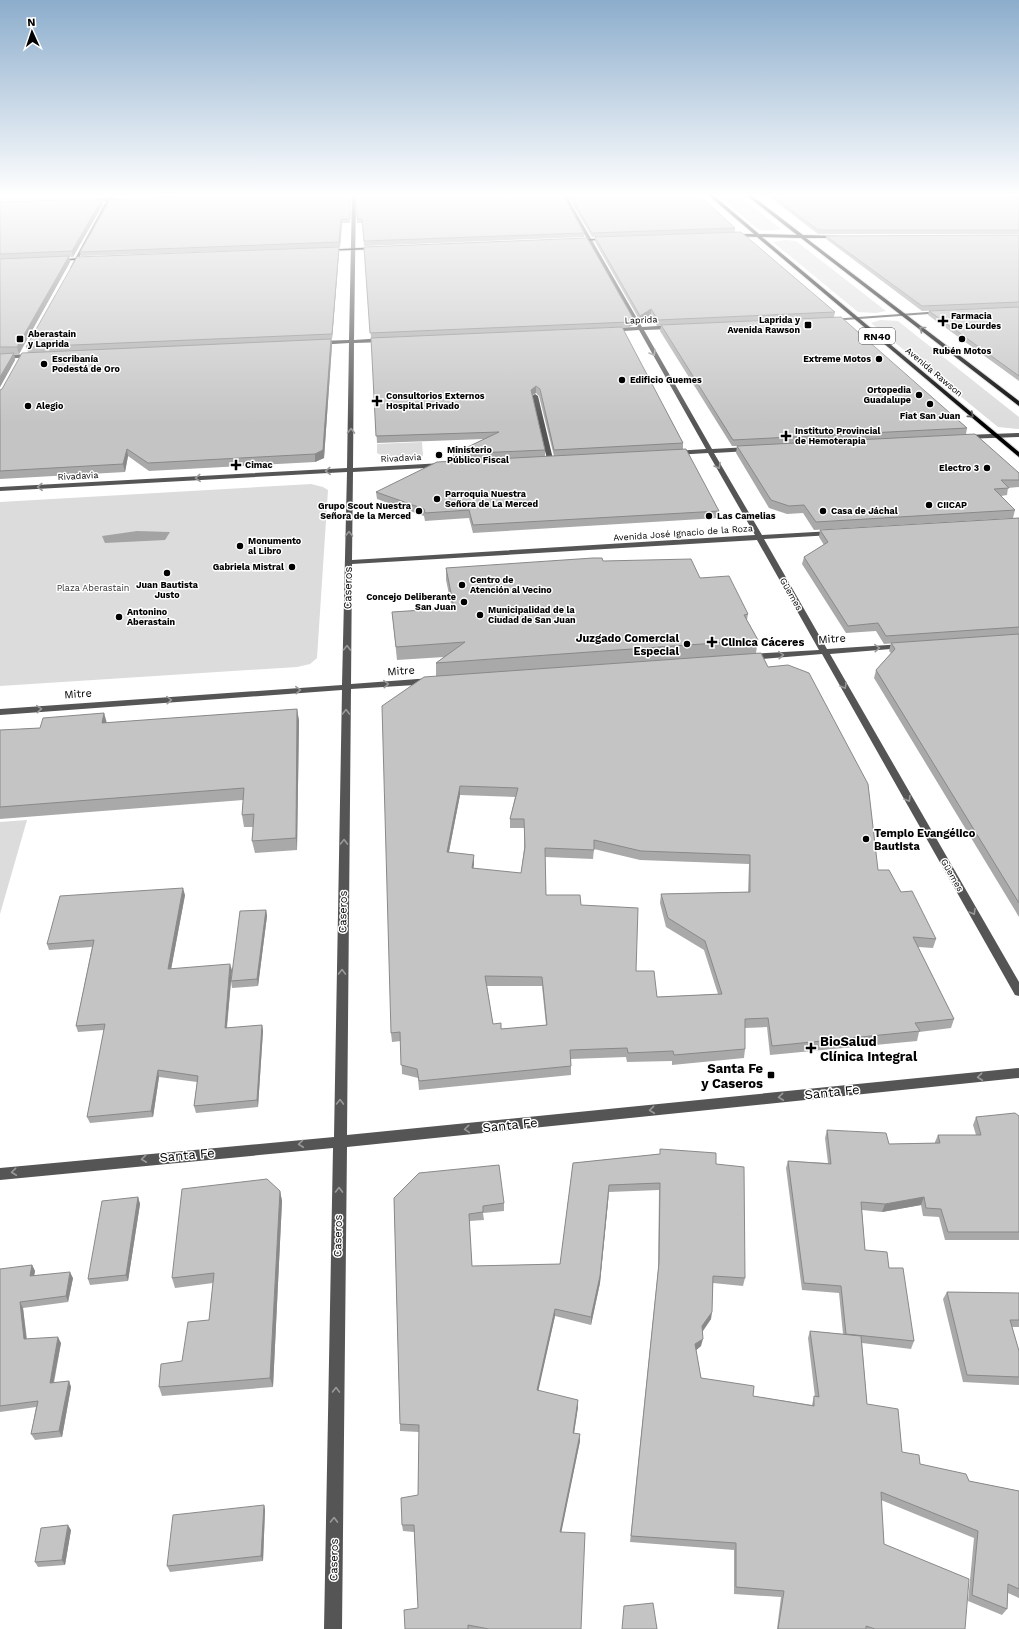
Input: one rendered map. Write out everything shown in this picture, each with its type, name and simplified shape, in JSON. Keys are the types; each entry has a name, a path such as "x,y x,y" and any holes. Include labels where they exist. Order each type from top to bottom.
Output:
{"main road":[{"name":"Avenida Rawson","path":"800,271 1019,455"},
{"name":"RN40","path":"846,271 1019,404"}],"street":[{"name":"Caseros","path":"333,1629 354,271"},
{"name":"Güemes","path":"604,271 640,329 1019,992"},
{"path":"827,321 950,312"},
{"name":"Laprida","path":"600,331 679,327"},
{"path":"312,343 392,340"},
{"path":"18,362 27,347"},
{"path":"0,357 37,355"},
{"path":"534,396 550,459"},
{"path":"956,438 1019,434"},
{"path":"670,453 757,448"},
{"path":"542,460 558,459"},
{"name":"Rivadavia","path":"0,489 450,465"},
{"name":"Avenida José Ignacio de la Roza","path":"349,562 838,532"},
{"name":"Mitre","path":"740,658 910,646"},
{"name":"Mitre","path":"0,712 441,680"},
{"name":"Santa Fe","path":"0,1174 340,1140 472,1129 1019,1073"}],"green space":[{"path":"808,271 835,271 886,311 876,313 858,312"},
{"path":"880,320 898,321 1019,417 1019,429 998,427 871,323"},
{"path":"422,442 423,456 387,458 377,453 377,444"},
{"name":"Plaza Aberastain","path":"311,484 328,490 317,658 310,664 297,667 0,686 0,502"},
{"path":"27,820 0,914 0,822"}],"shaded area":[{"path":"137,531 170,532 165,540 105,543 102,536"}],"building":[{"path":"0,271 60,271 17,347 0,347"},
{"path":"69,271 337,271 332,334 26,347"},
{"path":"366,271 606,271 634,320 630,322 370,333"},
{"path":"614,271 787,271 835,312 658,320 651,309 640,316"},
{"path":"874,271 1019,271 1019,302 922,306"},
{"path":"1019,307 1019,376 929,311"},
{"path":"841,317 967,428 733,440 661,325"},
{"path":"622,327 683,443 554,450 540,389 536,386 531,390 545,450 453,454 499,432 376,436 371,338"},
{"path":"331,339 323,450 315,454 148,463 127,449 123,464 0,471 0,390 2,389 22,353"},
{"path":"14,353 0,377 0,354"},
{"path":"975,434 1019,473 1019,480 1001,480 1009,488 994,489 1015,510 816,522 804,505 789,506 771,500 737,446"},
{"path":"686,449 719,511 473,525 469,510 425,513 424,509 376,492 437,462"},
{"path":"1019,518 1019,627 886,636 878,623 848,626 804,557 828,542 820,530"},
{"path":"602,558 603,561 691,559 700,578 729,576 748,614 744,615 758,640 436,663 465,642 396,647 392,612 454,608 446,568"},
{"path":"1019,634 1019,903 876,670 895,649 891,643"},
{"path":"761,653 768,667 788,665 809,673 868,784 878,870 889,870 901,892 912,891 936,939 913,937 954,1019 915,1023 920,1031 772,1046 768,1018 745,1019 745,1049 674,1055 673,1051 628,1053 627,1048 570,1050 571,1066 419,1081 417,1069 401,1065 400,1032 391,1033 382,706 424,677","holes":["460,786 518,788 510,819 524,819 525,847 521,873 472,868 474,855 447,852","594,840 641,851 750,855 750,892 661,894 668,918 705,941 722,994 657,997 654,971 636,971 638,908 581,905 580,895 546,895 545,848 594,850","485,976 542,977 547,1025 501,1029 501,1023 493,1024"]},
{"path":"297,709 296,838 252,841 254,814 242,815 244,788 0,807 0,730 40,728 43,718 104,713 102,723"},
{"path":"183,888 168,969 230,964 225,1028 262,1025 257,1100 194,1106 198,1076 158,1070 151,1111 87,1117 105,1024 76,1026 94,940 47,944 60,896"},
{"path":"266,910 257,979 231,981 240,911"},
{"path":"1015,1113 1019,1116 1019,1232 948,1232 941,1209 926,1208 924,1197 885,1204 861,1202 865,1250 887,1252 889,1268 903,1268 914,1341 846,1334 841,1286 804,1283 788,1161 831,1164 827,1130 886,1133 889,1144 940,1143 938,1135 981,1135 976,1117"},
{"path":"660,1149 716,1153 716,1164 744,1167 745,1278 713,1276 712,1312 702,1326 703,1339 695,1344 701,1378 754,1386 753,1396 814,1406 814,1396 819,1397 810,1331 861,1336 867,1404 898,1409 902,1452 919,1455 920,1464 966,1474 969,1481 1019,1491 1019,1589 1008,1584 1007,1609 972,1595 978,1531 881,1492 884,1544 969,1579 965,1629 875,1629 866,1626 866,1629 778,1629 784,1591 736,1587 736,1543 631,1536 659,1263 660,1183 609,1185 600,1276 591,1317 555,1309 537,1390 578,1400 573,1433 580,1434 560,1532 585,1533 581,1629 489,1629 468,1625 468,1629 405,1629 404,1610 418,1608 414,1525 402,1525 401,1498 418,1495 419,1425 400,1424 394,1198 419,1173 499,1165 504,1203 483,1206 483,1212 469,1214 472,1266 560,1264 573,1163 660,1154"},
{"path":"267,1179 280,1191 270,1378 159,1387 161,1364 182,1361 188,1322 209,1320 214,1273 172,1278 182,1189"},
{"path":"138,1197 126,1275 88,1279 102,1201"},
{"path":"32,1265 30,1276 70,1272 66,1296 20,1302 24,1339 58,1337 50,1383 69,1381 59,1431 31,1434 38,1401 0,1406 0,1269"},
{"path":"947,1292 1019,1293 1019,1320 1010,1320 1019,1351 1019,1377 967,1375"},
{"path":"264,1505 261,1556 167,1566 173,1515"},
{"path":"68,1525 62,1560 35,1562 41,1528"},
{"path":"653,1603 657,1629 622,1629 624,1606"}],"place":[{"name":"Farmacia De Lourdes","path":"943,321"},
{"name":"Laprida y Avenida Rawson","path":"808,325"},
{"name":"Aberastain y Laprida","path":"20,339"},
{"name":"Rubén Motos","path":"962,339"},
{"name":"Extreme Motos","path":"879,359"},
{"name":"Escribanía Podestá de Oro","path":"44,364"},
{"name":"Edificio Guemes","path":"622,380"},
{"name":"Ortopedia Guadalupe","path":"919,395"},
{"name":"Consultorios Externos Hospital Privado","path":"377,401"},
{"name":"Fiat San Juan","path":"930,404"},
{"name":"Alegio","path":"28,406"},
{"name":"Instituto Provincial de Hemoterapia","path":"786,436"},
{"name":"Ministerio Público Fiscal","path":"439,455"},
{"name":"Cimac","path":"236,465"},
{"name":"Electro 3","path":"987,468"},
{"name":"Parroquia Nuestra Señora de La Merced","path":"437,499"},
{"name":"CIICAP","path":"929,505"},
{"name":"Grupo Scout Nuestra Señora de la Merced","path":"419,511"},
{"name":"Casa de Jáchal","path":"823,511"},
{"name":"Las Camelias","path":"709,516"},
{"name":"Monumento al Libro","path":"240,546"},
{"name":"Gabriela Mistral","path":"292,567"},
{"name":"Juan Bautista Justo","path":"167,573"},
{"name":"Centro de Atención al Vecino","path":"462,585"},
{"name":"Concejo Deliberante San Juan","path":"464,602"},
{"name":"Municipalidad de la Ciudad de San Juan","path":"480,615"},
{"name":"Antonino Aberastain","path":"119,617"},
{"name":"Clinica Cáceres","path":"712,642"},
{"name":"Juzgado Comercial Especial","path":"687,644"},
{"name":"Templo Evangélico Bautista","path":"866,839"},
{"name":"BioSalud Clínica Integral","path":"811,1048"},
{"name":"Santa Fe y Caseros","path":"771,1075"}]}
